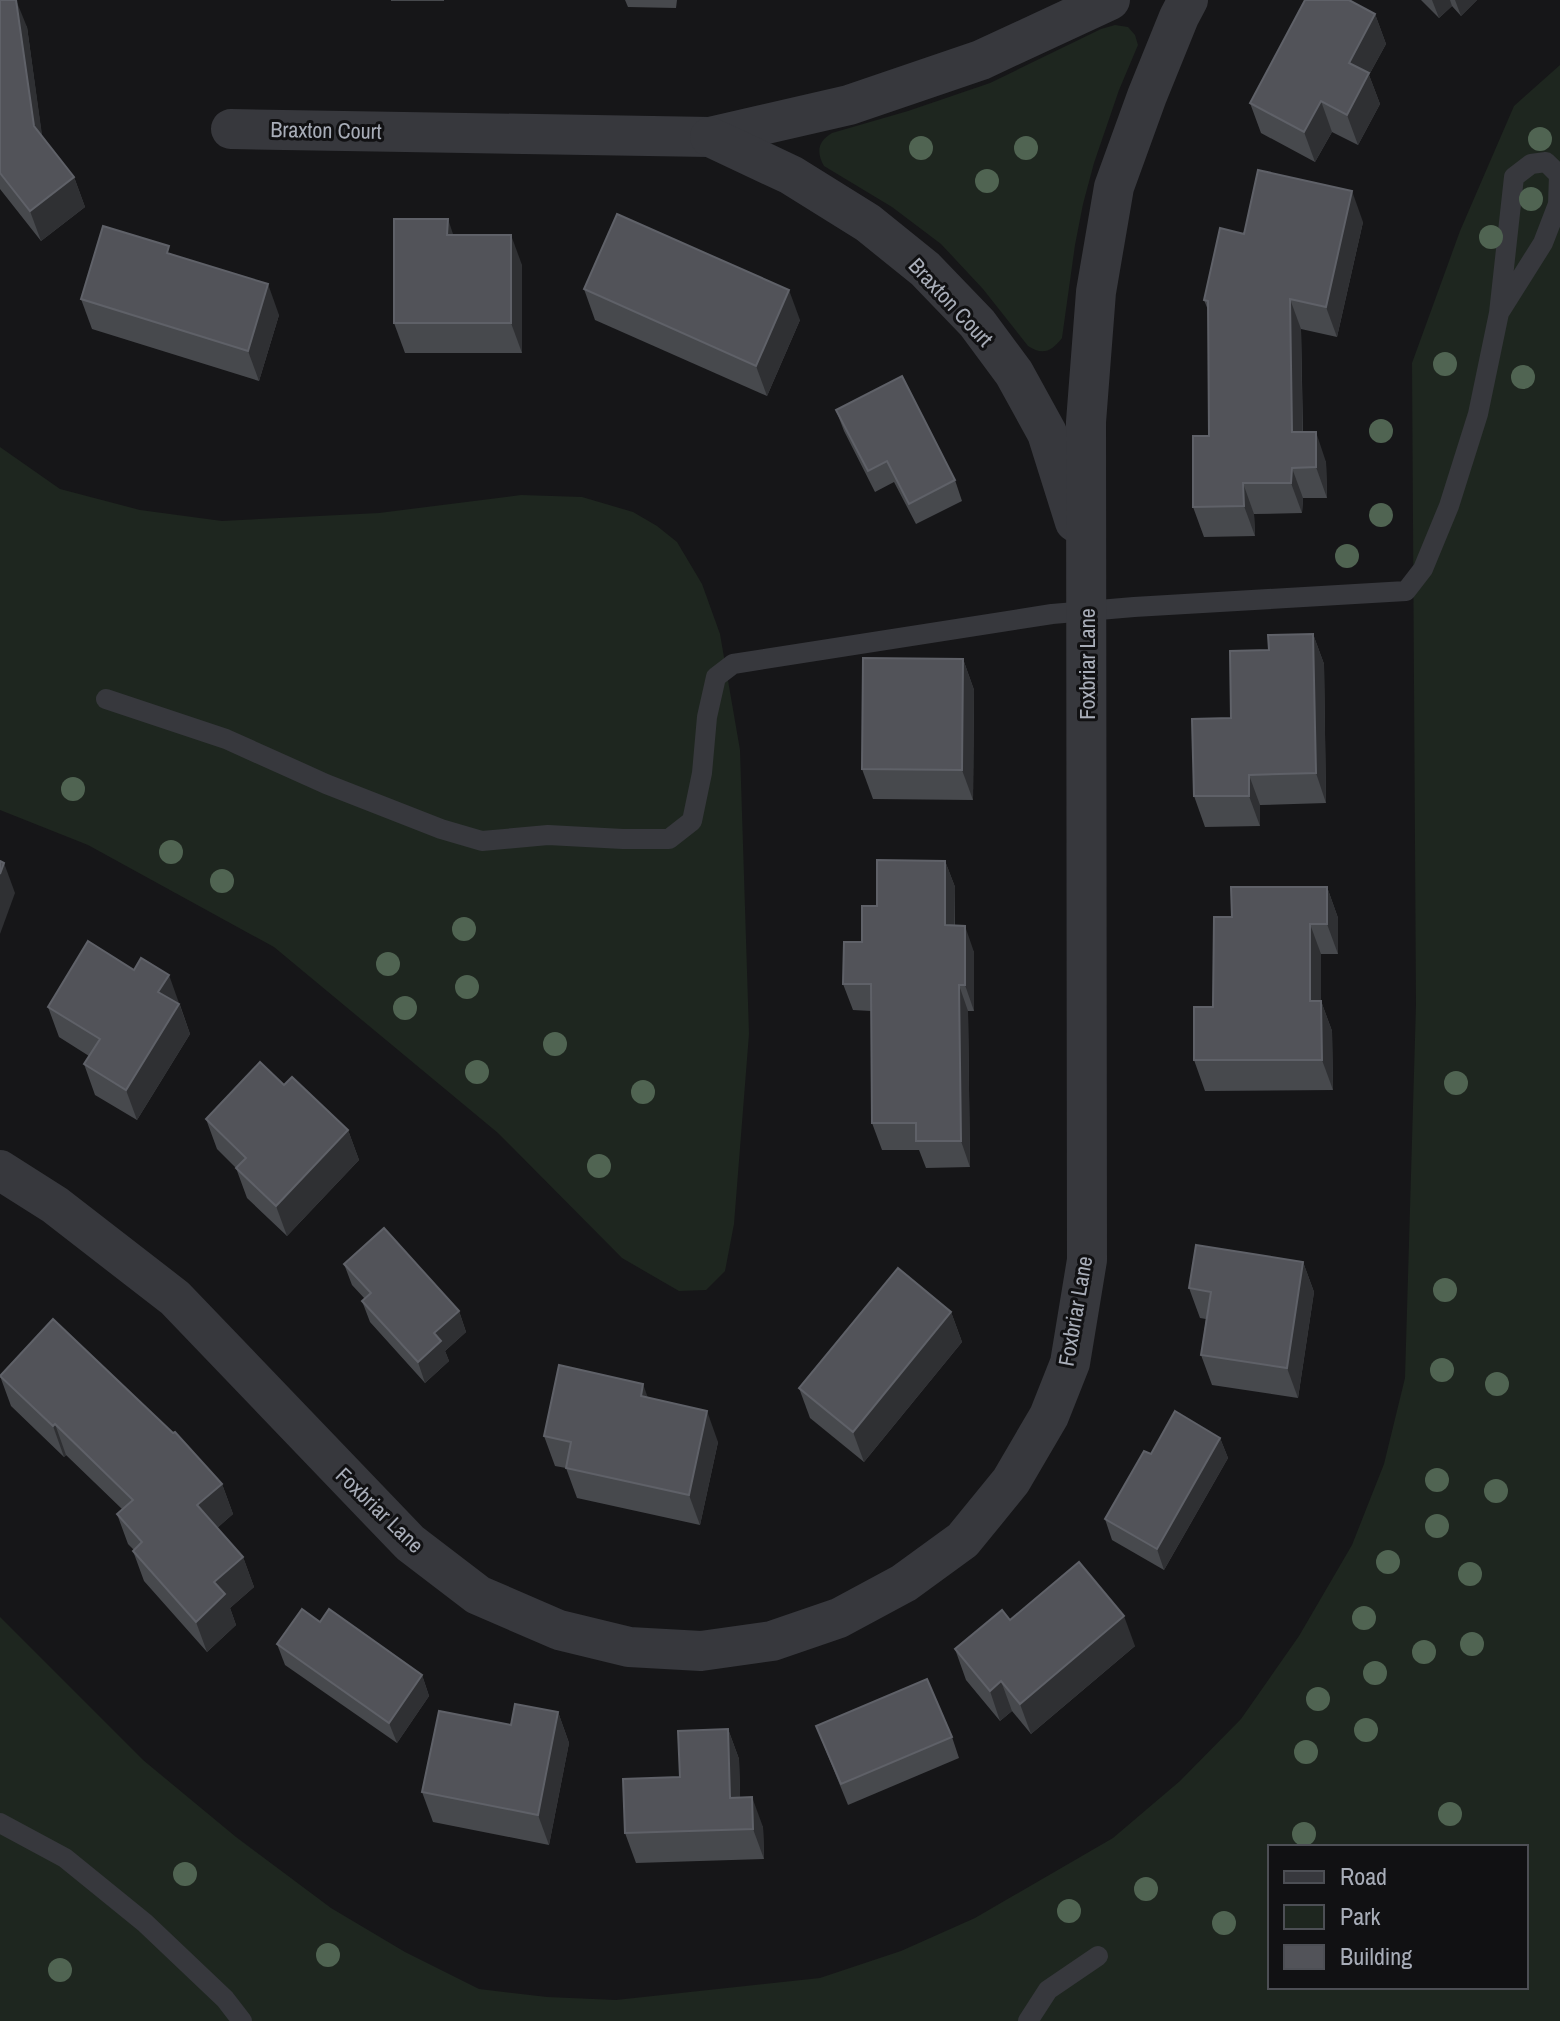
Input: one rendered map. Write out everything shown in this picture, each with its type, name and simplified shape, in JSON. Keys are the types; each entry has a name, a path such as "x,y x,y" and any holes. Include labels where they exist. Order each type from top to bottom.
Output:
{"street":[{"name":"Braxton Court","path":"231,129 710,137 849,105 981,60 1110,0"},
{"name":"Foxbriar Lane","path":"0,1170 55,1205 175,1298 410,1543 478,1595 559,1630 629,1647 687,1651 772,1641 839,1618 904,1583 963,1540 1011,1481 1049,1416 1070,1363 1087,1260 1086,422 1096,292 1114,187 1147,96 1188,0"},
{"name":"Braxton Court","path":"710,137 791,175 868,223 925,269 977,323 1014,373 1047,433 1087,558"}],"lane":[{"path":"106,699 226,739 326,784 441,829 482,841 548,835 669,839 692,821 716,677 733,664 1045,615 1406,591 1423,569 1449,506 1478,414 1499,313 1514,177 1531,164 1546,162 1559,175 1558,204 1543,243 1499,313"},
{"path":"0,1823 65,1858 145,1923 225,1999 242,2021"},
{"path":"1028,2021 1048,1990 1098,1956"}],"green space":[{"path":"1115,25 1128,27 1138,45 1119,90 1083,204 1062,338 1051,349 1038,351 1028,346 983,289 941,244 892,207 824,166 820,147 832,133 990,83"},
{"path":"1560,65 1560,2021 0,2021 0,1617 143,1760 236,1837 331,1908 405,1952 479,1989 547,1997 616,2000 820,1978 901,1951 975,1918 1113,1838 1180,1781 1241,1719 1299,1636 1352,1545 1384,1464 1405,1378 1416,1005 1412,363 1460,231 1514,106"},
{"path":"0,447 60,489 140,510 222,521 379,513 521,495 582,497 633,512 677,542 702,584 720,634 740,750 749,1034 734,1224 725,1271 706,1290 679,1291 622,1258 498,1133 274,947 88,845 0,810"}],"building":[{"path":"0,0 16,0 34,126 74,177 30,211 0,173"},
{"path":"1305,0 1349,0 1375,14 1349,63 1369,73 1347,115 1321,101 1304,132 1250,103"},
{"path":"1258,170 1352,191 1326,307 1290,299 1292,432 1316,432 1316,467 1292,468 1291,483 1243,483 1244,506 1193,507 1193,436 1209,436 1208,301 1204,300 1220,228 1244,234"},
{"path":"617,214 789,290 756,366 584,289"},
{"path":"394,219 448,219 447,235 511,235 511,323 394,323"},
{"path":"103,226 169,246 167,253 268,284 248,351 81,299"},
{"path":"902,376 955,480 909,504 887,461 868,471 836,410"},
{"path":"1313,634 1316,773 1249,775 1249,796 1194,796 1192,719 1231,718 1230,651 1269,650 1268,635"},
{"path":"863,658 963,659 962,770 862,769"},
{"path":"877,860 945,861 945,925 965,926 965,985 959,985 961,1141 916,1141 916,1123 872,1123 871,984 843,984 844,942 862,942 862,906 877,906"},
{"path":"1231,887 1327,887 1327,924 1310,924 1310,1001 1321,1001 1322,1060 1194,1060 1194,1007 1213,1007 1214,917 1232,917"},
{"path":"88,941 134,970 141,958 169,975 158,992 179,1004 126,1090 84,1064 100,1039 48,1007"},
{"path":"260,1062 284,1085 292,1077 348,1130 276,1206 236,1168 246,1158 206,1119"},
{"path":"384,1228 459,1311 434,1333 441,1341 418,1362 362,1301 371,1293 344,1264"},
{"path":"1196,1245 1303,1262 1287,1368 1201,1355 1211,1292 1189,1288"},
{"path":"898,1268 951,1312 853,1432 799,1388"},
{"path":"53,1319 175,1432 222,1484 197,1505 243,1557 214,1582 225,1594 196,1622 133,1551 142,1542 117,1514 133,1500 0,1376"},
{"path":"559,1365 643,1384 641,1396 707,1411 689,1495 566,1468 571,1442 544,1436"},
{"path":"1175,1411 1220,1438 1157,1549 1105,1519 1144,1451 1151,1454"},
{"path":"1079,1562 1124,1616 1020,1704 1001,1681 990,1691 955,1649 1002,1610 1010,1620"},
{"path":"302,1609 320,1622 329,1609 422,1675 389,1723 277,1644"},
{"path":"927,1679 952,1737 841,1784 816,1726"},
{"path":"515,1704 558,1712 538,1815 422,1792 439,1711 511,1725"},
{"path":"728,1729 730,1798 752,1797 753,1829 625,1833 623,1779 680,1777 678,1731"}]}
